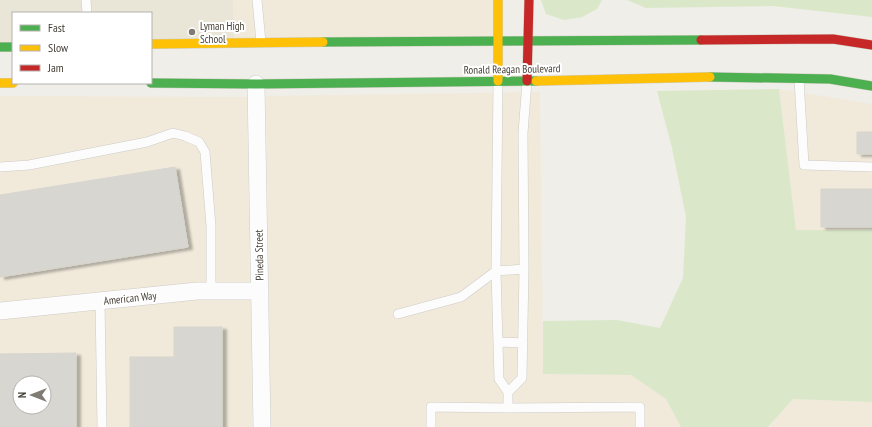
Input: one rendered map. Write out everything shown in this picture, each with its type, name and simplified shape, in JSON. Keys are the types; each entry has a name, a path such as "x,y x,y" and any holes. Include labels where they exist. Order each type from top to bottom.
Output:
{"main road":[{"path":"498,0 498,81"},
{"path":"527,81 529,0"},
{"path":"152,44 498,40 833,39 872,45"},
{"path":"0,47 12,47"},
{"name":"Ronald Reagan Boulevard","path":"152,83 256,84 527,81 726,76 830,79 872,86"},
{"path":"0,83 12,83"}],"street":[{"name":"Pineda Street","path":"256,84 262,427"},
{"name":"American Way","path":"0,311 197,291 260,291"}],"lane":[{"path":"86,0 87,12"},
{"path":"257,0 261,42"},
{"path":"799,78 804,165 872,167"},
{"path":"498,81 496,271 499,379 508,392 508,408"},
{"path":"508,392 522,378 524,269 523,133 527,81"},
{"path":"0,167 29,165 147,142 174,133 199,142 205,152 207,174 211,226 211,291"},
{"path":"398,314 462,297 496,271 524,269"},
{"path":"100,301 102,427"},
{"path":"499,342 523,343"},
{"path":"431,427 431,407 640,407 640,427"}],"shaded area":[{"name":"Lyman High School","path":"0,0 233,0 234,43 152,44 152,12 12,12 12,47 0,47"},
{"path":"233,0 498,0 498,40 234,43"},
{"path":"779,89 872,104 872,230 796,230"},
{"path":"540,92 543,374 631,375 666,399 681,427 271,427 266,96"},
{"path":"0,96 247,97 250,283 196,283 0,302"},
{"path":"198,299 251,300 252,427 0,427 0,319"},
{"path":"793,399 872,402 872,427 769,427"}],"green space":[{"path":"541,0 602,0 597,9 582,17 564,20 546,14"},
{"path":"627,0 872,0 872,17 773,6 646,8"},
{"path":"779,89 796,230 872,230 872,402 793,399 768,427 681,427 666,399 631,375 543,374 543,321 617,320 660,328 683,278 686,217 672,148 657,91"}],"building":[{"path":"857,132 872,132 872,154 857,154"},
{"path":"175,167 188,247 0,277 0,195"},
{"path":"821,189 872,189 872,227 821,227"},
{"path":"174,327 222,327 222,427 130,427 130,357 174,357"},
{"path":"76,353 76,427 0,427 0,354"}],"traffic: fast":[{"path":"323,42 701,40"},
{"path":"0,47 12,47"},
{"path":"710,77 830,79 872,86"},
{"path":"152,83 256,84 536,81"}],"traffic: slow":[{"path":"498,0 498,81"},
{"path":"152,44 323,42"},
{"path":"536,81 710,77"},
{"path":"0,83 12,83"}],"traffic: jam":[{"path":"527,81 529,0"},
{"path":"701,40 833,39 872,45"}],"place":[{"name":"Lyman High School","path":"192,32"}]}
